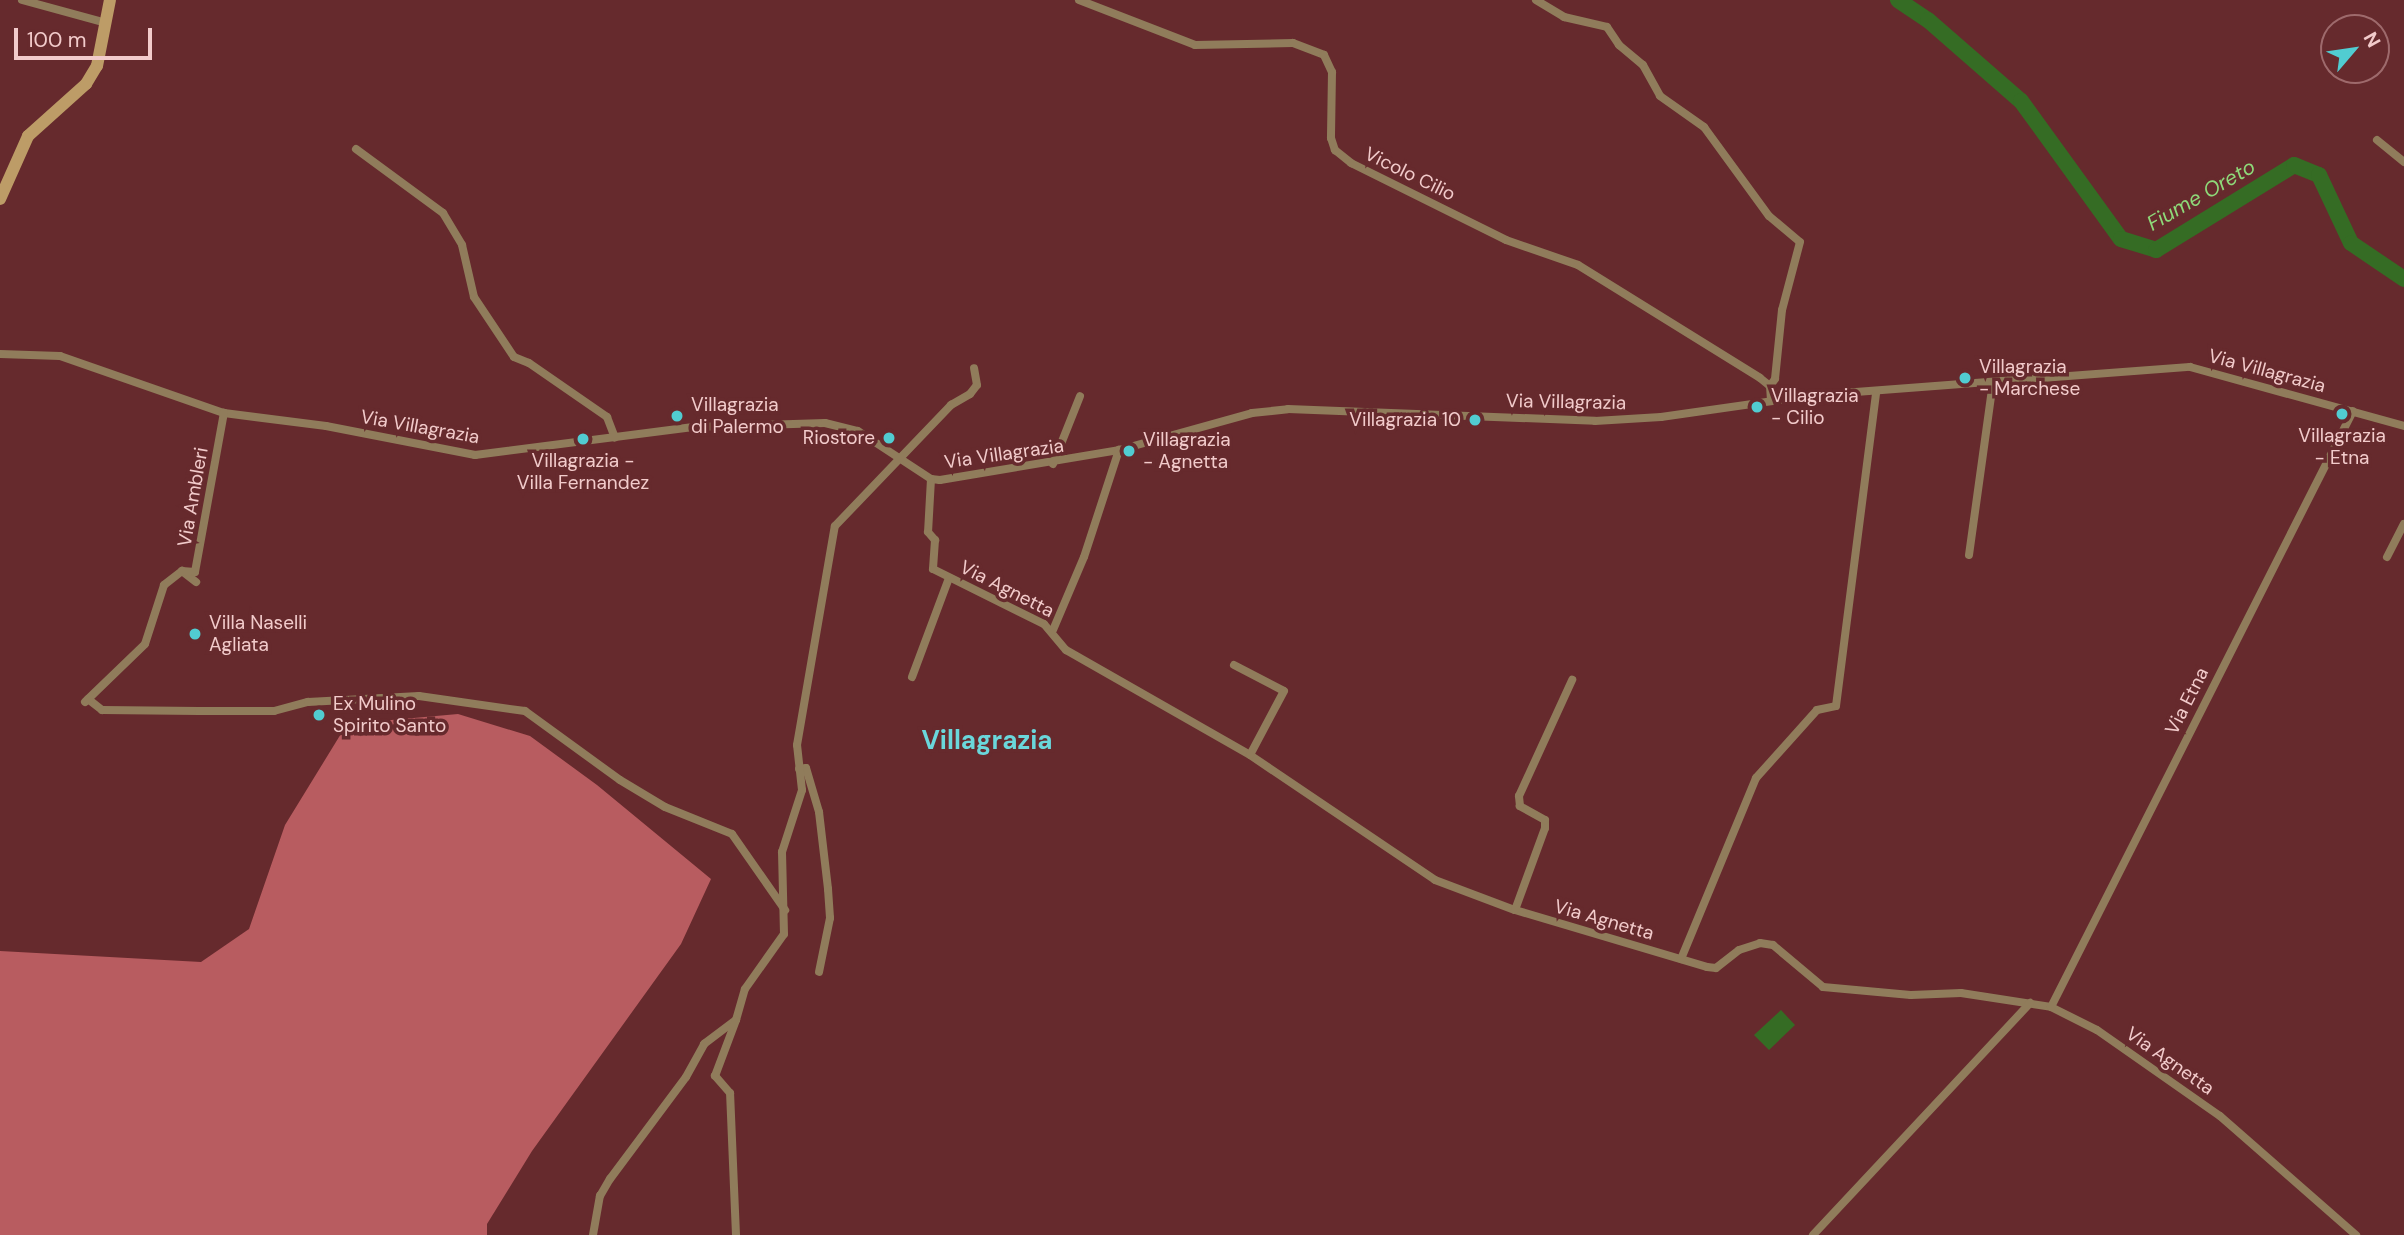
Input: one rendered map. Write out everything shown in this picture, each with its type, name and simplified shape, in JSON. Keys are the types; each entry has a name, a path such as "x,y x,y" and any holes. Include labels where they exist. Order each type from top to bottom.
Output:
{"main road":[{"path":"0,199 37,124 86,85 97,66 110,0"}],"street":[{"path":"22,0 106,23"},
{"name":"Vicolo Cilio","path":"1079,0 1195,45 1293,43 1324,55 1332,72 1331,138 1335,149 1351,163 1506,240 1578,265 1770,386"},
{"path":"1536,0 1564,17 1607,27 1619,45 1643,65 1660,96 1704,127 1769,216 1800,242 1782,310 1775,379 1770,386 1771,400"},
{"path":"2377,140 2404,162"},
{"path":"356,149 443,213 462,245 474,298 514,357 529,363 607,417 615,438"},
{"name":"Via Villagrazia","path":"0,354 60,356 225,412 326,426 475,455 693,427 825,423 859,431 931,478 952,480 1053,464 1119,450 1252,413 1288,409 1595,421 1661,418 1771,400 2190,367 2404,426"},
{"path":"736,1235 730,1093 715,1076 745,989 784,933 782,852 802,790 797,745 828,544 846,512 951,405 970,394 977,385 974,368"},
{"path":"1969,555 1993,383"},
{"path":"1681,959 1756,778 1816,710 1836,706 1876,391"},
{"path":"1053,464 1080,396"},
{"name":"Via Etna","path":"2051,1007 2353,411"},
{"name":"Via Ambleri","path":"225,412 195,572 182,571 164,585 145,644 86,701 102,710 199,712 274,710 308,702 419,696 526,711 620,780 665,807 732,834 785,910"},
{"path":"1053,630 1084,556 1119,450"},
{"name":"Via Agnetta","path":"931,478 928,532 935,540 931,564 949,578 1053,630 1066,650 1250,755 1435,880 1515,911 1716,968 1750,945 1773,945 1824,986 1911,995 1961,993 2051,1007 2097,1030 2220,1116 2356,1235"},
{"path":"2387,557 2404,524"},
{"path":"182,571 196,582"},
{"path":"912,677 949,578"},
{"path":"1234,665 1284,691 1250,755"},
{"path":"1515,911 1545,828 1545,820 1520,806 1519,796 1572,680"},
{"path":"799,769 806,768 819,812 828,889 830,918 819,972"},
{"path":"1813,1235 2030,1003"},
{"path":"593,1235 600,1196 616,1169 686,1077 704,1044 736,1020"}],"shaded area":[{"path":"458,714 530,736 597,785 711,879 681,944 532,1151 487,1224 487,1235 0,1235 0,951 201,962 249,929 285,825 347,724"},
{"path":"1781,1010 1795,1025 1769,1050 1754,1035"}],"waterway":[{"name":"Fiume Oreto","path":"1898,0 1928,20 2021,101 2121,239 2156,250 2294,165 2319,175 2351,243 2404,279"}],"place":[{"name":"Villagrazia - Marchese","path":"1965,378"},
{"name":"Villagrazia - Cilio","path":"1757,407"},
{"name":"Villagrazia - Etna","path":"2342,414"},
{"name":"Villagrazia di Palermo","path":"677,416"},
{"name":"Villagrazia 10","path":"1475,420"},
{"name":"Riostore","path":"889,438"},
{"name":"Villagrazia - Villa Fernandez","path":"583,439"},
{"name":"Villagrazia - Agnetta","path":"1129,451"},
{"name":"Villa Naselli Agliata","path":"195,634"},
{"name":"Ex Mulino Spirito Santo","path":"319,715"}],"district":[{"name":"Villagrazia","path":"987,741"}]}
